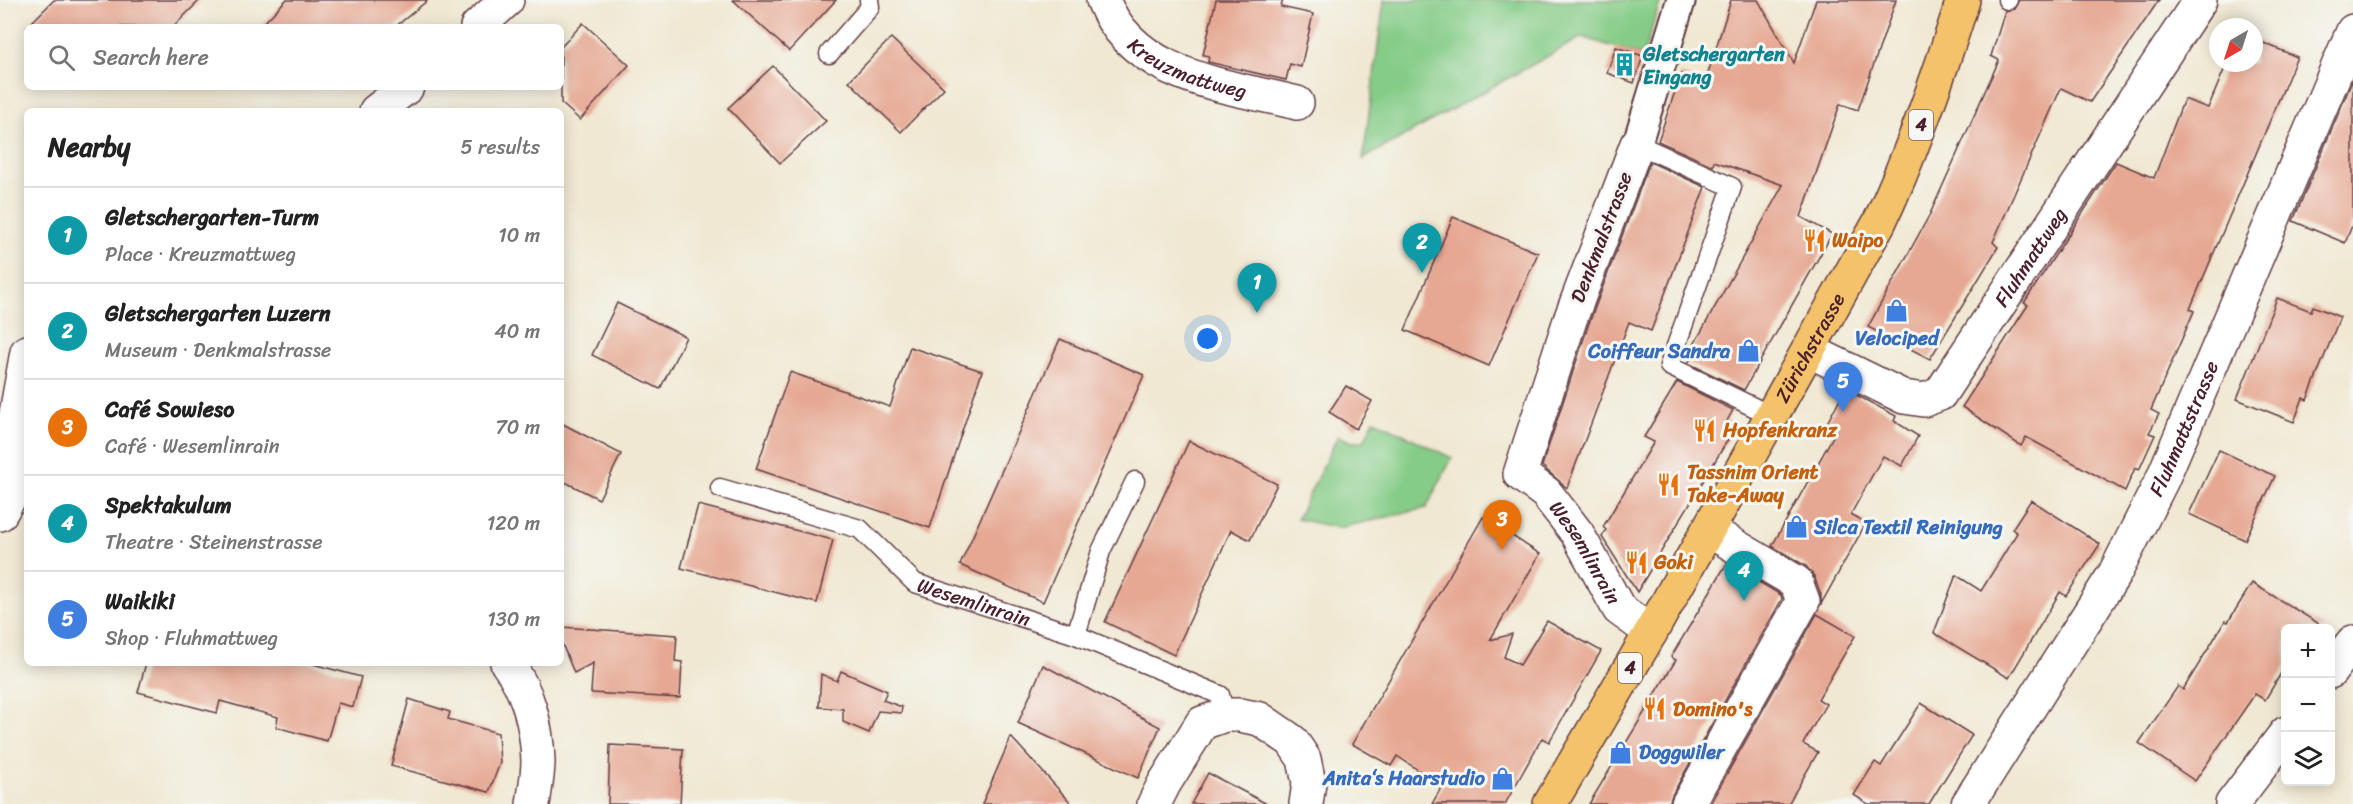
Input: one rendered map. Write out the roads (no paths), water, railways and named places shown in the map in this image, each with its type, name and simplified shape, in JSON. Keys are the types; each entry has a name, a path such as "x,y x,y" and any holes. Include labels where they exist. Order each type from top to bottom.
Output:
{"main road":[{"name":"Zürichstrasse","path":"1550,804 1651,632 1875,231 1900,178 1930,102 1963,0"}],"street":[{"path":"480,24 507,0"},
{"name":"Kreuzmattweg","path":"1103,0 1122,32 1146,56 1177,72 1297,103"},
{"name":"Denkmalstrasse","path":"1520,474 1570,320 1637,144 1681,0"},
{"name":"Fluhmattweg","path":"1810,351 1904,398 1924,400 1940,394 2200,0"},
{"name":"Fluhmattstrasse","path":"1968,804 2115,573 2163,480 2353,31"},
{"path":"380,108 403,90"},
{"path":"13,499 12,436 24,369"},
{"name":"Wesemlinrain","path":"1520,474 1546,493 1577,533 1619,609 1627,617 1651,632"},
{"path":"1688,804 1803,601 1796,582 1708,530"},
{"path":"2335,667 2353,642"},
{"path":"509,666 532,712 538,762 533,804"},
{"path":"1154,804 1202,723 1225,716 1260,718 1292,741 1304,759 1309,783 1306,804"},
{"path":"2232,804 2281,740"}],"lane":[{"path":"829,54 870,7 869,0"},
{"path":"1637,144 1732,187 1669,366 1772,416"},
{"path":"1076,635 1101,551 1136,481"},
{"name":"Wesemlinrain","path":"720,488 860,529 915,583 1076,635 1220,695 1225,716"}],"place":[{"name":"Gletschergarten Eingang","path":"1625,65"},
{"name":"Waipo","path":"1814,240"},
{"name":"Gletschergarten Luzern","path":"1422,273"},
{"name":"Velociped","path":"1897,310"},
{"name":"Gletschergarten-Turm","path":"1257,313"},
{"name":"Coiffeur Sandra","path":"1748,351"},
{"name":"Waikiki","path":"1843,412"},
{"name":"Hopfenkranz","path":"1705,430"},
{"name":"Tassnim Orient Take-Away","path":"1669,484"},
{"name":"Silca Textil Reinigung","path":"1796,527"},
{"name":"Café Sowieso","path":"1502,550"},
{"name":"Goki","path":"1636,562"},
{"name":"Spektakulum","path":"1744,601"},
{"name":"Domino's","path":"1655,709"},
{"name":"Doggwiler","path":"1621,752"},
{"name":"Anita‘s Haarstudio","path":"1503,778"}]}
